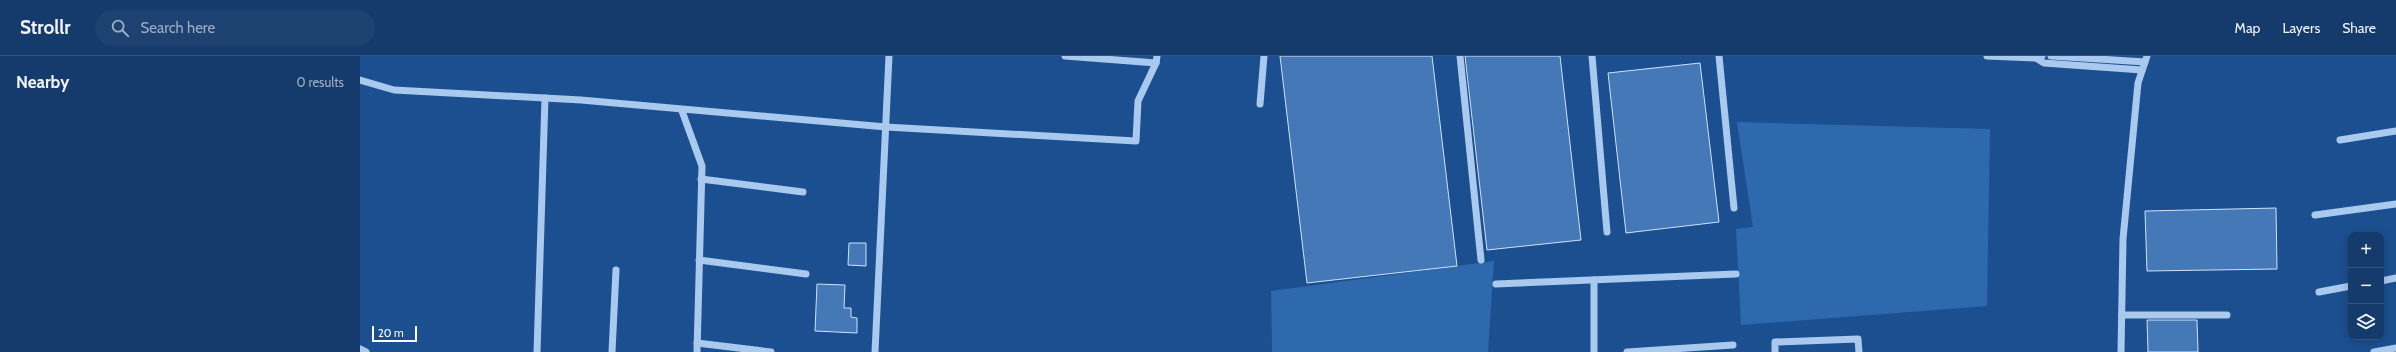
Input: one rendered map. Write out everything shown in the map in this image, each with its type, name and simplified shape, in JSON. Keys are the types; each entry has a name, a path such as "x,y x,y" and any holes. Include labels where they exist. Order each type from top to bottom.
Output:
{"street":[{"path":"875,352 889,56"},
{"path":"360,80 394,90 545,98 886,127 1136,141 1138,101 1156,59 1065,56"},
{"path":"1260,104 1264,56"},
{"path":"1460,56 1481,260"},
{"path":"1592,56 1608,232"},
{"path":"1719,56 1734,208"},
{"path":"1988,56 2039,57 2044,63 2142,70"},
{"path":"2051,56 2146,59 2138,83 2123,239 2121,352"},
{"path":"537,352 545,98"},
{"path":"682,110 702,166 697,352"},
{"path":"2340,140 2396,132"},
{"path":"701,178 803,192"},
{"path":"2315,215 2396,204"},
{"path":"699,260 806,274"},
{"path":"612,352 616,270"},
{"path":"1496,284 1736,274"},
{"path":"2384,280 2396,278"},
{"path":"1594,280 1594,352"},
{"path":"2319,292 2348,287"},
{"path":"2122,315 2227,315"},
{"path":"1775,352 1775,342 1858,339 1859,352"},
{"path":"697,343 771,352"},
{"path":"1627,352 1733,345"},
{"path":"2374,352 2396,348"},
{"path":"360,349 366,352"}],"shaded area":[{"path":"1737,122 1990,129 1987,306 1741,325 1736,229 1753,227"},
{"path":"1494,261 1488,352 1272,352 1271,291"}],"building":[{"path":"1280,56 1432,56 1457,266 1307,283"},
{"path":"1465,56 1560,56 1581,240 1487,250"},
{"path":"1700,63 1719,222 1626,233 1608,73"},
{"path":"2276,208 2277,269 2147,271 2145,211"},
{"path":"849,243 866,243 866,266 848,265"},
{"path":"817,284 845,285 844,308 851,308 851,317 857,318 857,333 815,331"},
{"path":"2147,320 2197,320 2198,352 2148,352"}]}
